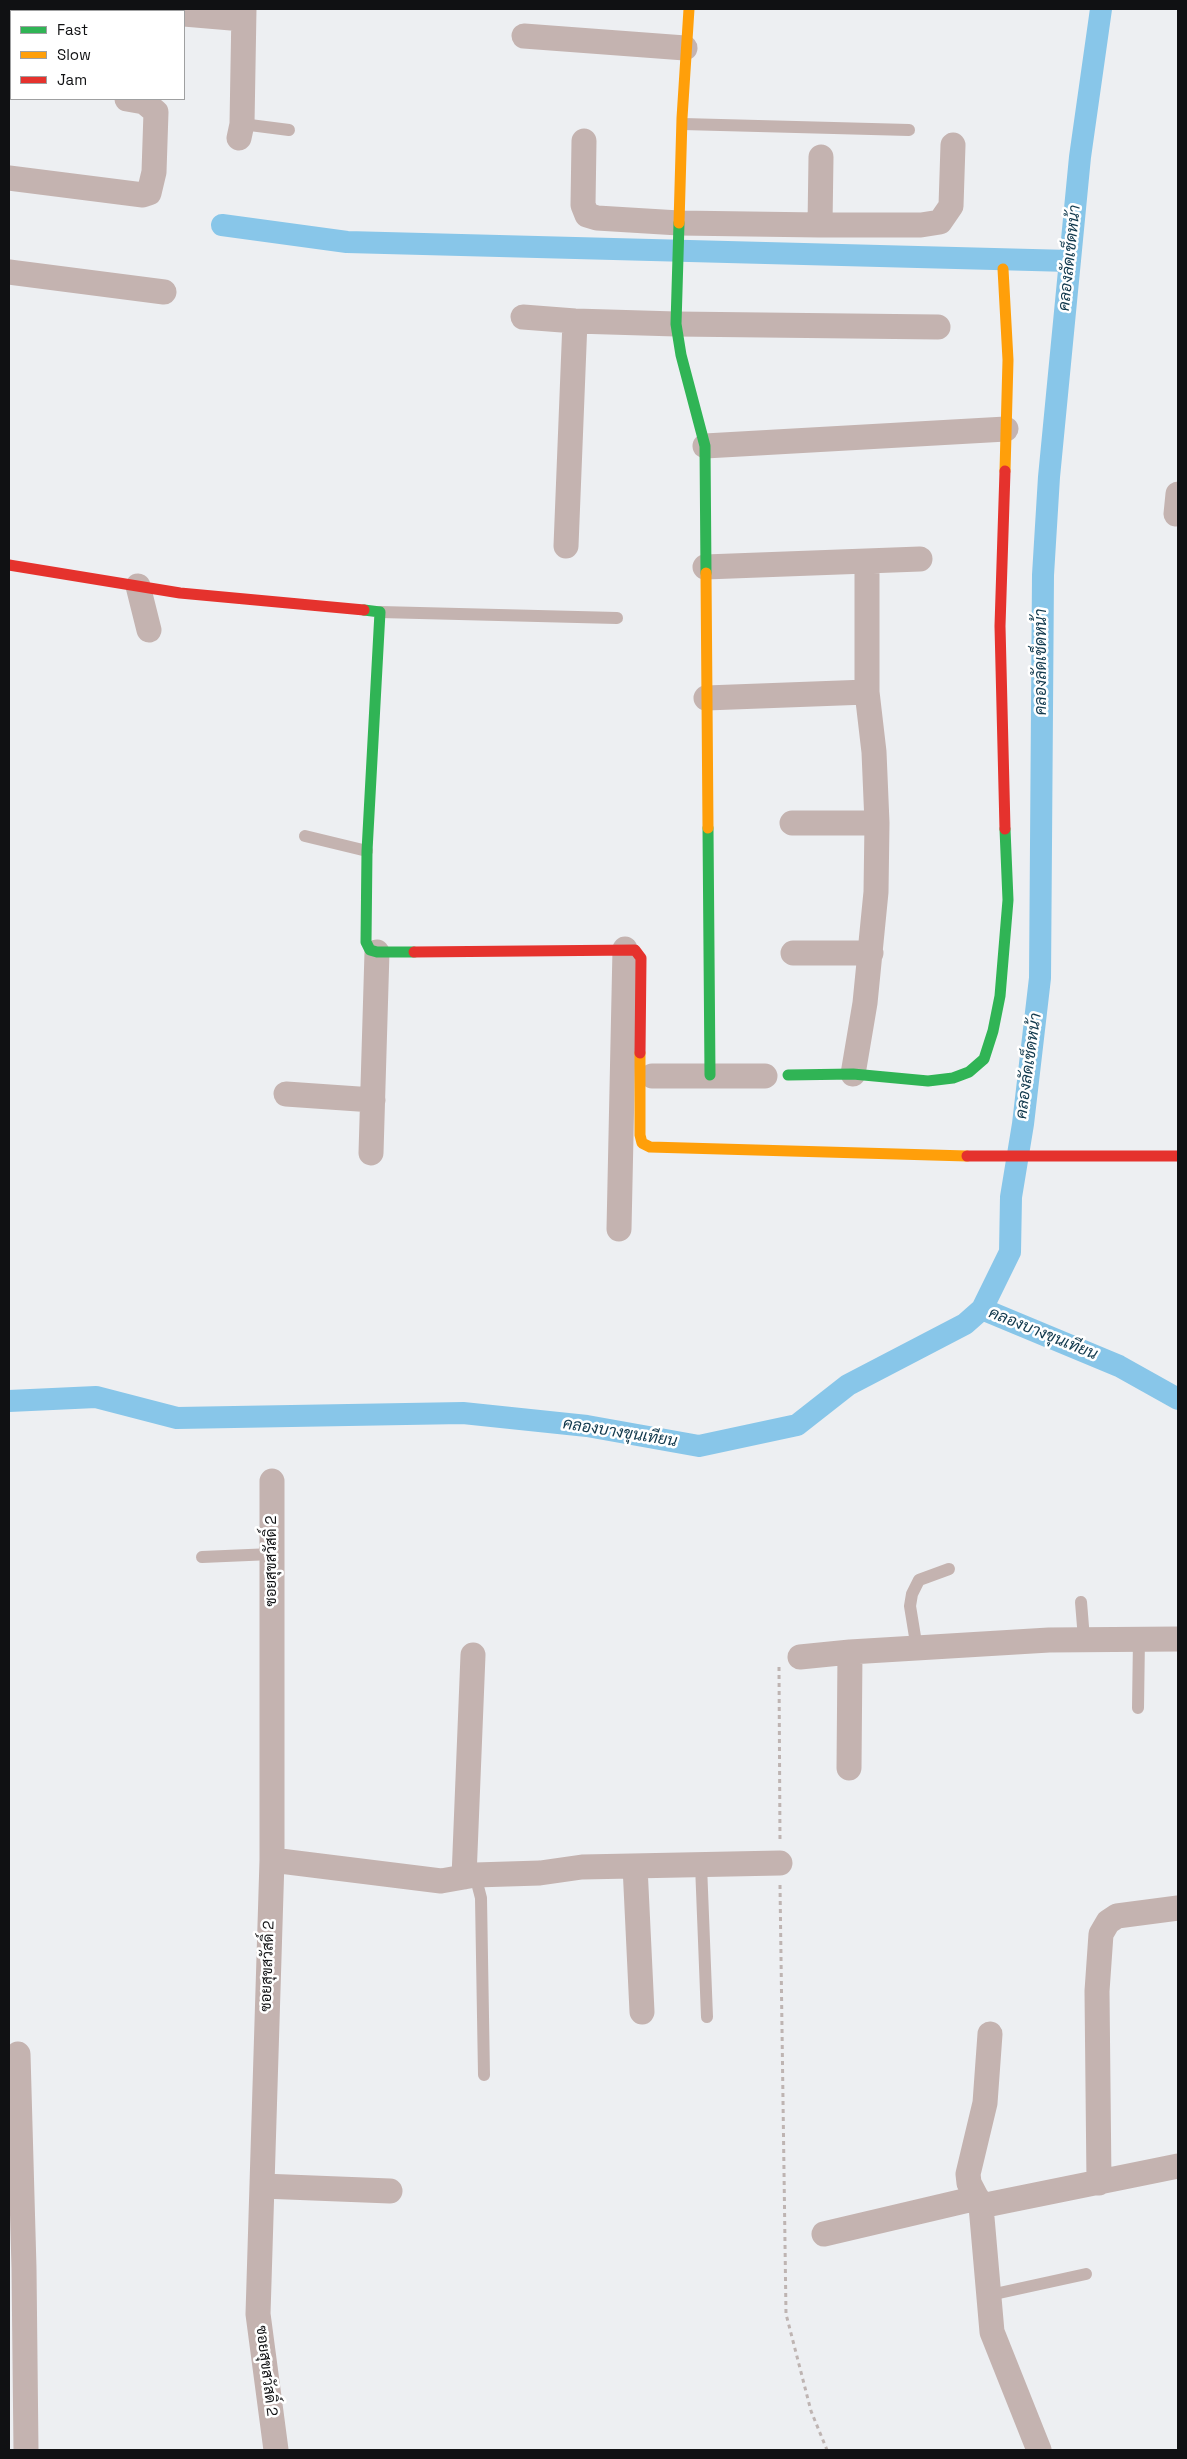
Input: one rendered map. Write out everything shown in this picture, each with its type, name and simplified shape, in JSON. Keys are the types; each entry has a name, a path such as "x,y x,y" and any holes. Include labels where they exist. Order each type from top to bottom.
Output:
{"street":[{"path":"128,9 142,10"},
{"path":"689,9 682,124 676,324 681,355 705,446 710,1075"},
{"path":"185,14 243,14 240,131"},
{"path":"524,36 686,48"},
{"path":"9,178 143,195 149,193 154,172 156,112 144,102 133,100"},
{"path":"584,141 583,205 587,215 678,230 940,222 951,206 953,145"},
{"path":"820,225 821,157"},
{"path":"652,1076 853,1074 928,1081 952,1078 969,1072 984,1059 993,1031 1000,996 1008,900 1001,726 1000,626 1008,360 1003,269"},
{"path":"9,272 164,292"},
{"path":"523,317 575,321 676,324 938,327"},
{"path":"566,546 575,321"},
{"path":"705,446 1006,429"},
{"path":"705,568 920,559"},
{"path":"853,1074 871,953 876,892 877,823 874,752 867,692 868,561"},
{"path":"9,565 180,593 380,612 368,851 366,942 370,950 377,952 635,950 641,958 640,1135 642,1143 650,1147 969,1156 1178,1156"},
{"path":"138,586 149,630"},
{"path":"706,698 867,692"},
{"path":"792,823 877,823"},
{"path":"618,1229 626,949"},
{"path":"371,1153 377,952"},
{"path":"793,953 871,953"},
{"path":"286,1094 373,1100"},
{"name":"ซอยสุขสวัสดิ์ 2","path":"272,1481 272,1860 258,2314 276,2450"},
{"path":"800,1657 850,1652 1084,1639 1178,1639"},
{"path":"849,1768 850,1652"},
{"path":"469,1876 473,1655"},
{"path":"272,1860 441,1881 469,1876 540,1873 582,1867 780,1863"},
{"path":"635,1866 642,2012"},
{"path":"1099,2183 1097,1991 1101,1934 1108,1922 1117,1916 1178,1908"},
{"path":"990,2034 985,2103 968,2174 969,2183 979,2202 990,2295 992,2332 1039,2450"},
{"path":"18,2054 17,2410 26,2450"},
{"path":"824,2234 979,2202 1099,2183 1178,2166"},
{"path":"262,2186 390,2191"}],"lane":[{"path":"682,124 910,130"},
{"path":"240,131 289,130"},
{"path":"380,612 617,618"},
{"path":"305,836 368,851"},
{"path":"202,1556 272,1554"},
{"path":"917,1649 910,1606 912,1594 919,1580 949,1569"},
{"path":"1080,1602 1084,1639"},
{"path":"1138,1708 1140,1638"},
{"path":"701,1865 707,2017"},
{"path":"469,1876 481,1898 484,2075"},
{"path":"990,2295 1086,2274"}],"path":[{"path":"800,1657 779,1658 781,2076 786,2314 811,2411 827,2450"}],"waterway":[{"name":"คลองลัดเช็ดหน้า","path":"9,1401 96,1397 177,1418 463,1413 587,1426 699,1446 797,1425 848,1385 965,1324 982,1309 1010,1252 1011,1197 1023,1124 1040,978 1043,575 1049,477 1080,157 1101,9"},
{"path":"222,225 347,242 1070,261"},
{"name":"คลองบางขุนเทียน","path":"982,1309 1119,1366 1178,1399"}],"traffic: fast":[{"path":"679,223 676,324 681,355 705,446 706,573"},
{"path":"364,610 380,612 367,851 366,942 370,950 377,952 414,952"},
{"path":"708,828 710,1075"},
{"path":"788,1075 853,1074 928,1081 953,1078 969,1072 984,1059 993,1031 1000,996 1008,900 1005,829"}],"traffic: slow":[{"path":"679,223 682,118 689,9"},
{"path":"1003,269 1008,360 1005,471"},
{"path":"706,573 708,828"},
{"path":"640,1053 640,1135 642,1143 650,1147 967,1156"}],"traffic: jam":[{"path":"1005,471 1000,626 1005,829"},
{"path":"9,565 180,593 364,610"},
{"path":"414,952 635,950 641,958 640,1053"},
{"path":"967,1156 1178,1156"}]}
